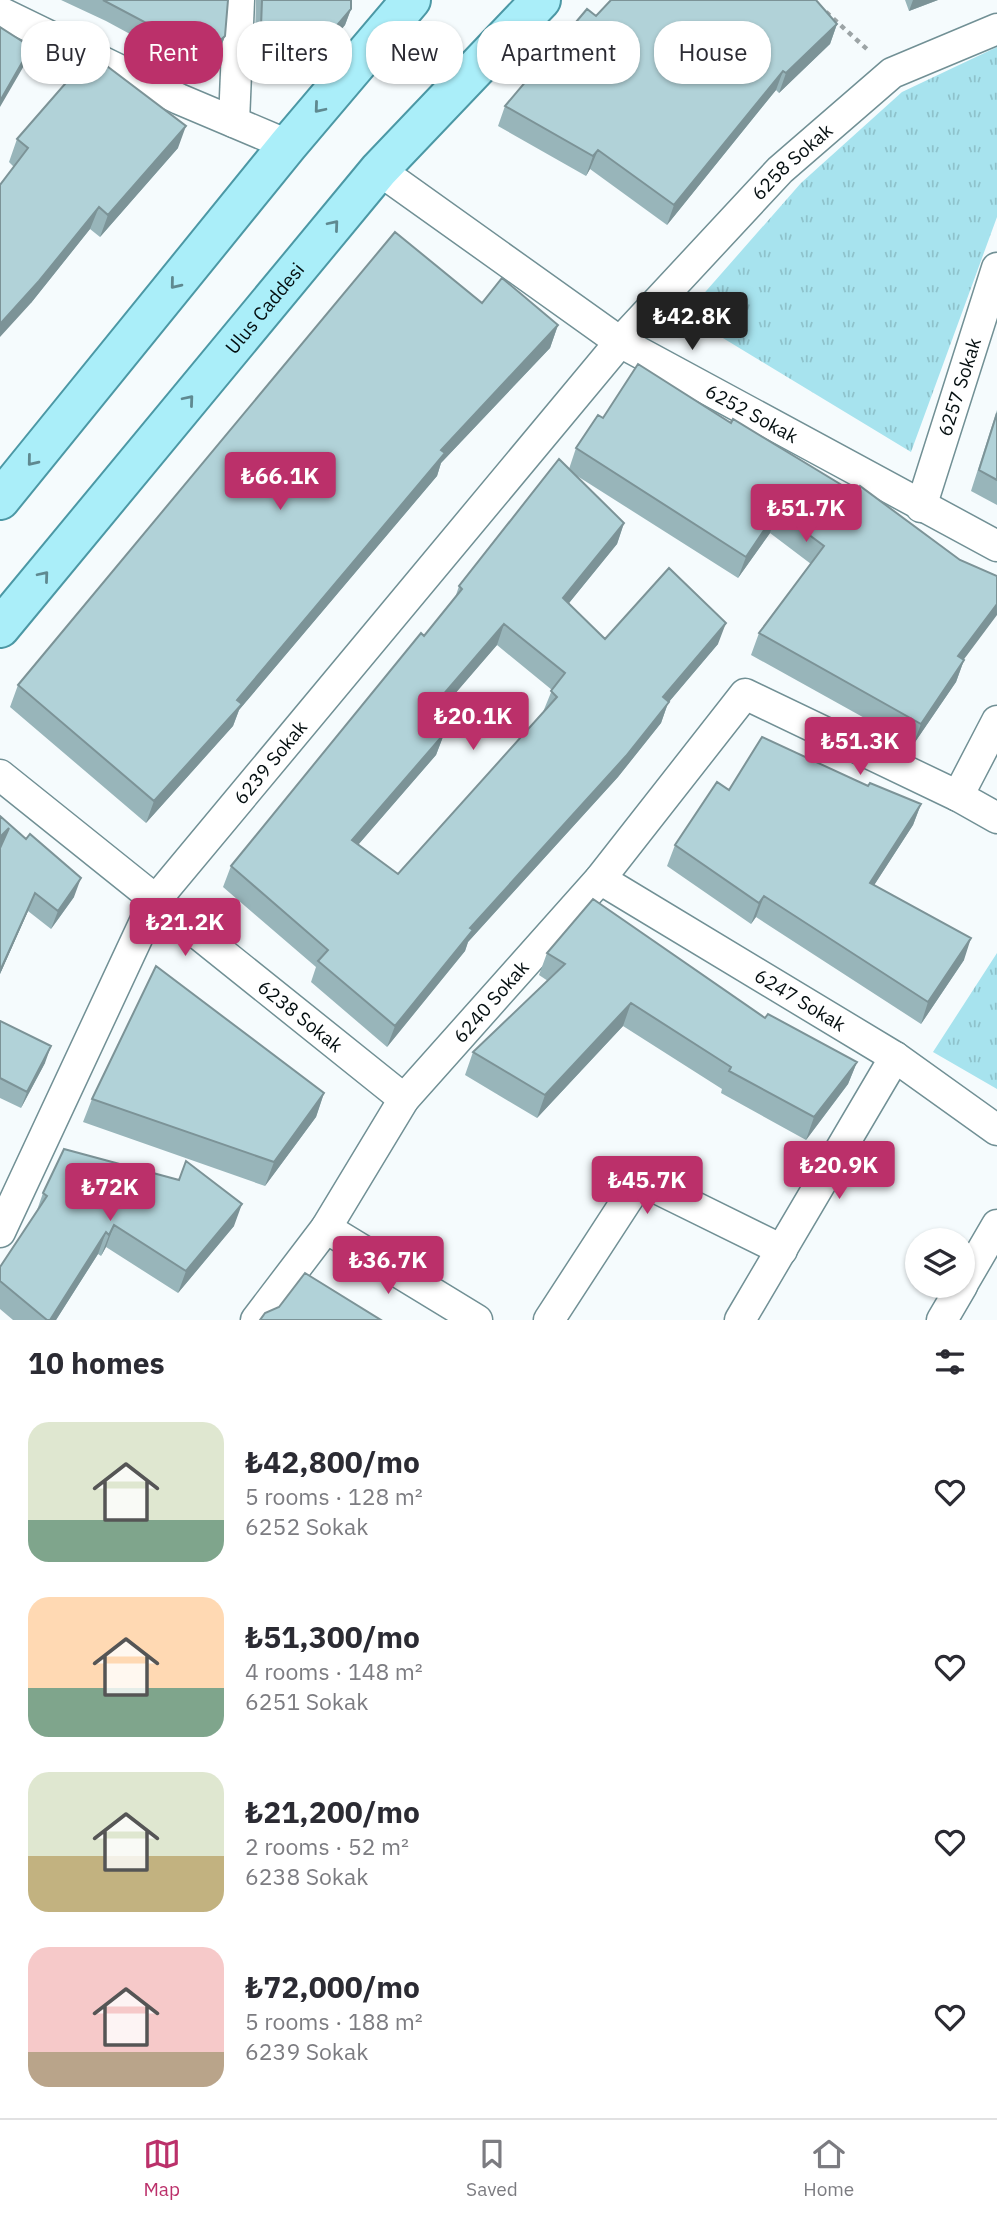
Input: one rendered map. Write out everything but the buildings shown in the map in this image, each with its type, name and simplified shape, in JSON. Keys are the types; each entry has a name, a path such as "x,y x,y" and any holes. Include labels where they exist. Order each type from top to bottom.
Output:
{"main road":[{"path":"0,500 288,145 411,0"},
{"name":"Ulus Caddesi","path":"0,628 379,170 541,0"}],"street":[{"path":"234,122 239,0"},
{"path":"0,12 288,145"},
{"name":"6258 Sokak","path":"620,342 780,170 892,73 997,29"},
{"name":"6252 Sokak","path":"379,170 620,342 997,546"},
{"name":"6257 Sokak","path":"921,507 997,268"},
{"name":"6239 Sokak","path":"0,1232 154,902 620,342"},
{"name":"6240 Sokak","path":"256,1320 326,1228 404,1099 600,879 745,694 958,796"},
{"path":"997,721 958,796 997,818"},
{"name":"6238 Sokak","path":"0,775 154,902 404,1099"},
{"name":"6247 Sokak","path":"600,879 895,1057 997,1130"},
{"path":"740,1320 895,1057"},
{"path":"549,1320 640,1180 782,1250"},
{"path":"975,1263 997,1226"},
{"path":"326,1228 477,1320"},
{"path":"942,1320 955,1298"}],"path":[{"path":"822,9 892,73"}],"green space":[{"path":"997,47 997,217 911,452 685,315 801,183 902,92"},
{"path":"997,953 997,1089 933,1052"}]}
